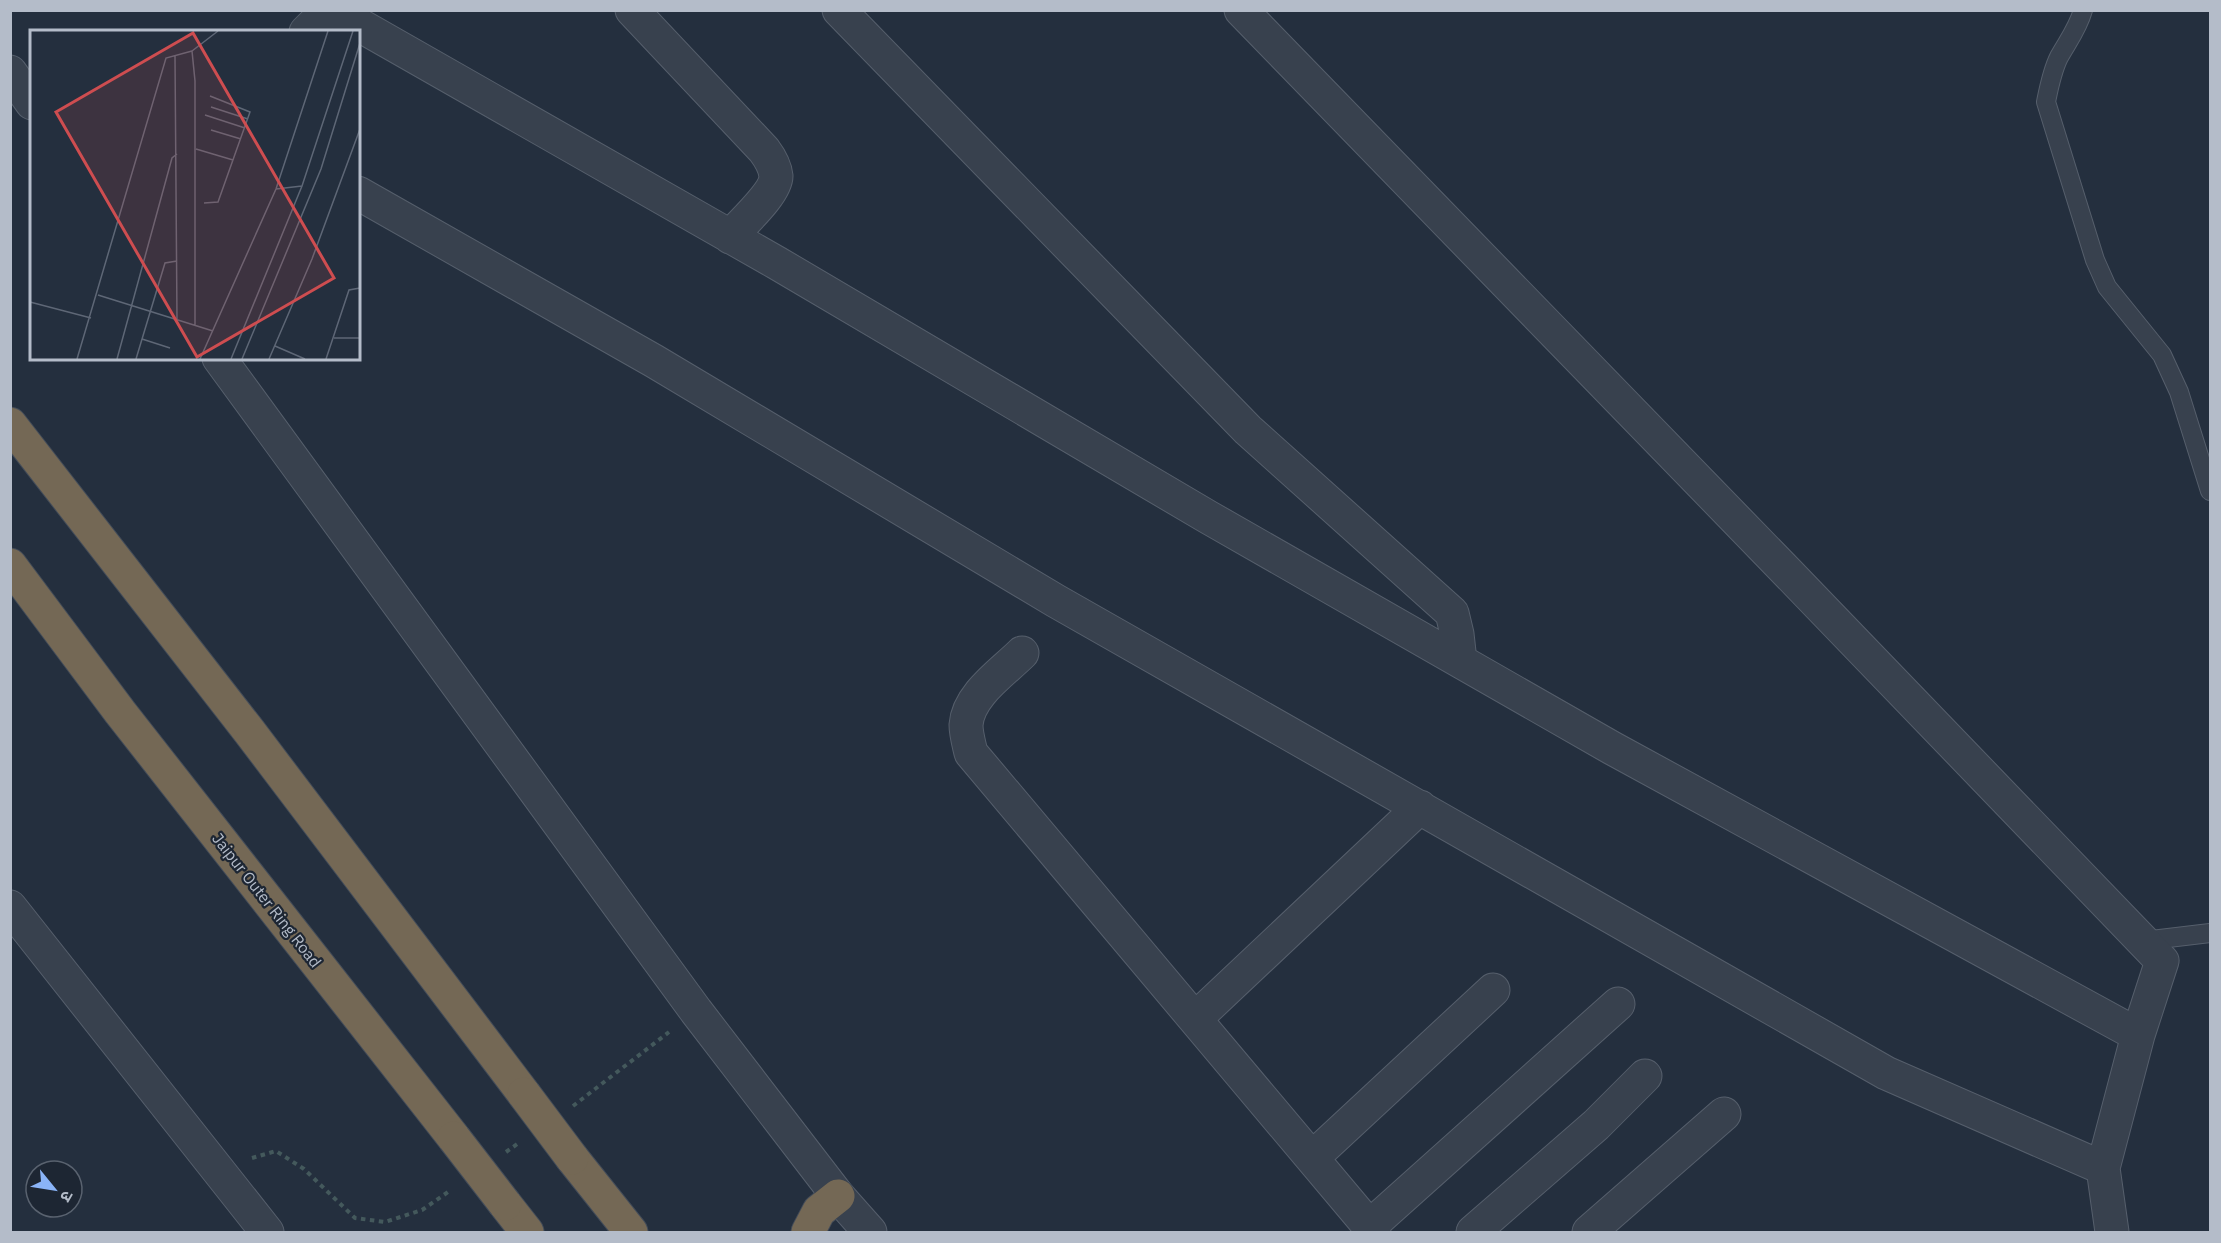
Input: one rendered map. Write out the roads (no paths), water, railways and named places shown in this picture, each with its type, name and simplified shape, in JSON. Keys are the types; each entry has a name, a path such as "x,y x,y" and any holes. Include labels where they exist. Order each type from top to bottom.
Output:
{"highway":[{"path":"10,424 249,731 631,1233"},
{"name":"Jaipur Outer Ring Road","path":"10,565 120,712 527,1233"},
{"path":"808,1233 819,1210 838,1196"}],"street":[{"path":"308,30 328,10"},
{"path":"333,10 730,237 1197,511 1612,748 2138,1035"},
{"path":"632,10 764,150 774,165 776,179 769,193 730,237"},
{"path":"838,10 1248,430 1452,613 1458,634 1460,661"},
{"path":"1241,10 1846,632 2162,961 2138,1035 2103,1168 2112,1233"},
{"path":"10,72 30,100"},
{"path":"360,194 654,361 1056,601 1886,1073 2103,1168"},
{"path":"220,360 696,1011 838,1196 870,1233"},
{"path":"1022,653 980,694 969,711 966,726 970,753 1371,1230 1618,1004"},
{"path":"1195,1019 1420,807"},
{"path":"10,908 267,1233"},
{"path":"1312,1158 1493,990"},
{"path":"1473,1233 1596,1125 1645,1076"},
{"path":"1589,1233 1724,1114"}],"lane":[{"path":"2083,10 2079,24 2059,58 2046,102 2095,260 2107,287 2162,355 2179,392 2211,491"},
{"path":"2143,941 2211,933"}]}
